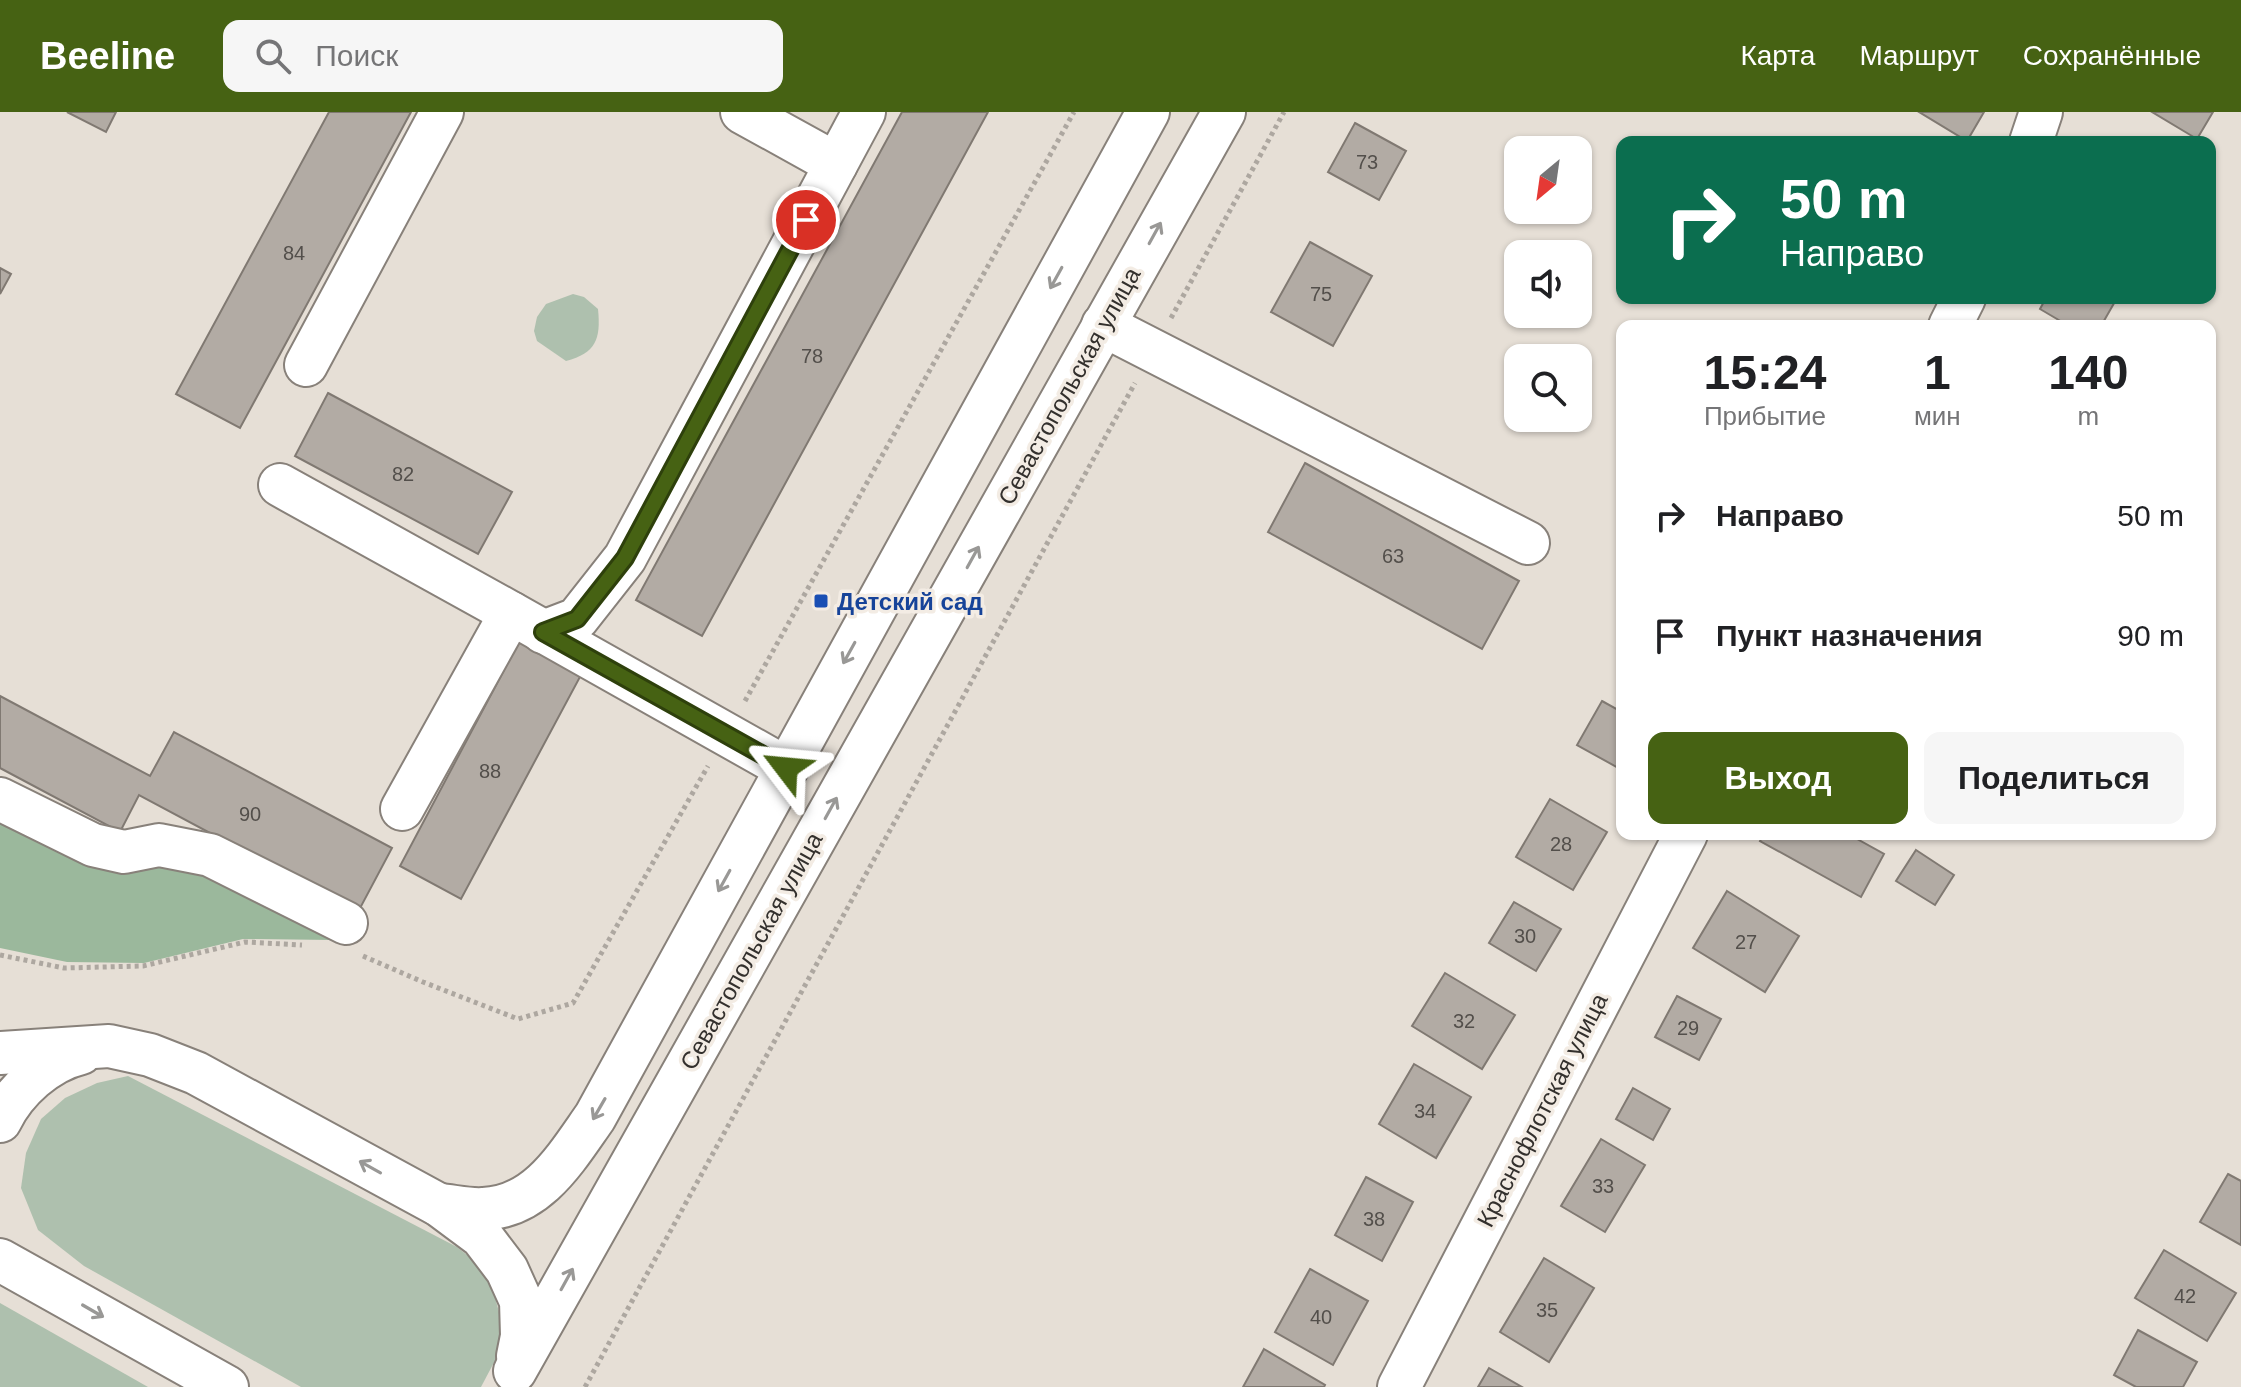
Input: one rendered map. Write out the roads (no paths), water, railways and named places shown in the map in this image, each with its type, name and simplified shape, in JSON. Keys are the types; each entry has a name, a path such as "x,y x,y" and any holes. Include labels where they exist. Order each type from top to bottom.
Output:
{"street":[{"path":"306,365 442,112"},
{"path":"742,112 836,164"},
{"path":"527,622 577,619 625,558 864,112"},
{"path":"439,1205 483,1209 521,1200 556,1173 595,1117 1148,112"},
{"name":"Севастопольская улица","path":"511,1379 1224,112"},
{"path":"2033,136 2041,112"},
{"path":"1103,325 1528,543"},
{"path":"280,485 786,768"},
{"path":"402,809 527,622"},
{"path":"0,799 93,845 124,852 159,845 210,855 346,923"},
{"name":"Краснофлотская улица","path":"1399,1387 1683,840"},
{"path":"0,1053 109,1046 150,1055 196,1073 439,1205 482,1237 507,1270 521,1301 522,1336 511,1379"},
{"path":"0,1121 7,1107 34,1077 72,1055 109,1046"},
{"path":"0,1239 8,1252 44,1283"},
{"path":"0,1260 227,1387"}],"place":[{"name":"Детский сад","path":"821,601"}]}
